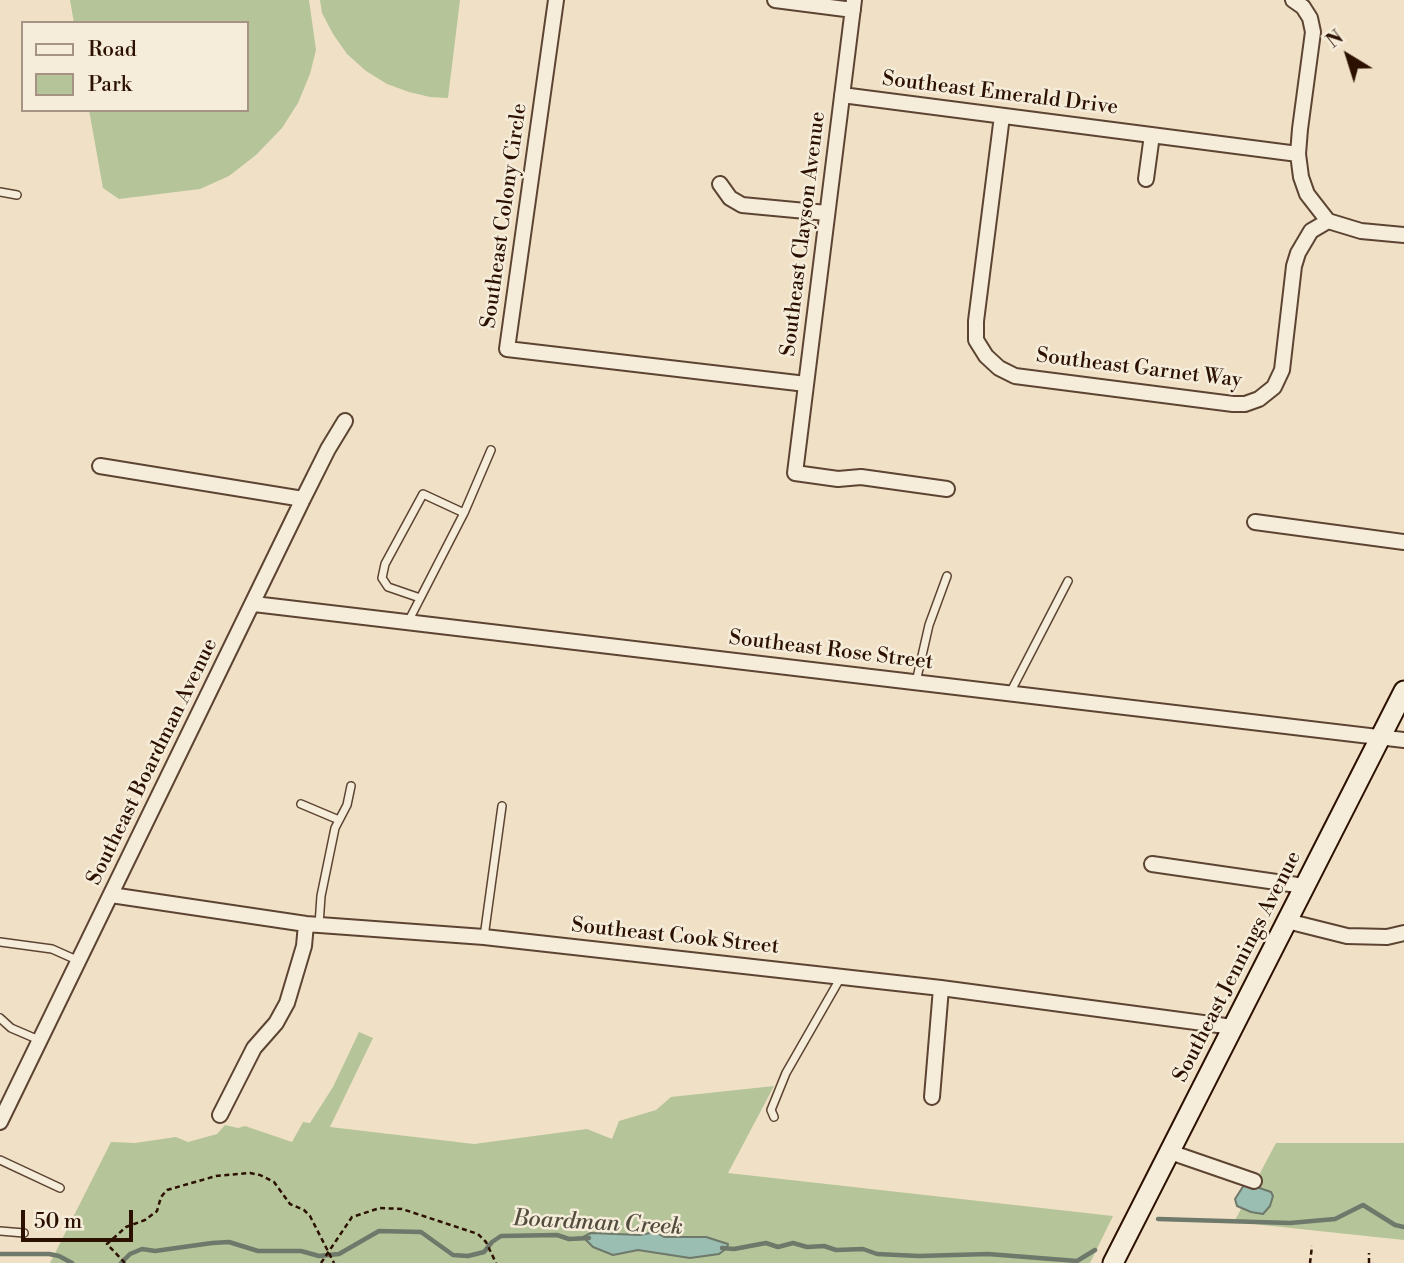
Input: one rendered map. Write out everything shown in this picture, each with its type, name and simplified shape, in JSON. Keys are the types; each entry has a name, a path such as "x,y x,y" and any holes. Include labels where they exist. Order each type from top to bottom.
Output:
{"main road":[{"name":"Southeast Jennings Avenue","path":"1113,1263 1404,691"}],"street":[{"name":"Southeast Colony Circle","path":"556,0 507,349 806,384"},
{"path":"775,0 854,5"},
{"path":"1293,0 1303,7 1310,18 1312,32 1298,154 1301,177 1307,194 1328,220 1361,231 1404,235"},
{"name":"Southeast Clayson Avenue","path":"854,5 795,472 838,479 861,477 947,489"},
{"name":"Southeast Emerald Drive","path":"842,95 1298,154"},
{"name":"Southeast Garnet Way","path":"1002,116 976,321 976,340 986,356 999,368 1015,376 1233,404 1245,404 1259,399 1273,387 1282,370 1294,266 1298,253 1311,231 1328,220"},
{"path":"1146,179 1152,135"},
{"path":"720,184 730,198 743,205 827,213"},
{"name":"Southeast Boardman Avenue","path":"0,1122 303,499 345,421"},
{"path":"100,467 303,499"},
{"path":"1255,522 1404,542"},
{"name":"Southeast Rose Street","path":"254,604 1404,740"},
{"path":"1152,864 1304,886"},
{"name":"Southeast Cook Street","path":"111,895 312,924 484,937 841,976 1233,1027"},
{"path":"1287,921 1347,936 1387,937 1404,933"},
{"path":"220,1115 254,1048 276,1023 287,1003 312,924"},
{"path":"932,1097 941,988"},
{"path":"1170,1152 1254,1181"}],"lane":[{"path":"0,192 17,195"},
{"path":"408,622 464,513 491,450"},
{"path":"420,598 388,587 382,578 385,564 423,494 464,513"},
{"path":"916,682 929,625 947,576"},
{"path":"1009,693 1068,581"},
{"path":"312,924 335,828 347,805 351,786"},
{"path":"301,804 339,820"},
{"path":"484,937 502,806"},
{"path":"0,942 52,949 79,961"},
{"path":"774,1118 771,1110 786,1073 841,976"},
{"path":"0,1018 11,1028 40,1041"},
{"path":"0,1160 60,1188"},
{"path":"0,1231 24,1233"}],"path":[{"path":"125,1263 107,1244 126,1227 145,1220 157,1211 161,1197 167,1190 216,1176 250,1173 274,1182 290,1204 310,1216 334,1263"},
{"path":"321,1263 352,1217 380,1208 402,1209 478,1234 486,1242 496,1263"},
{"path":"1310,1263 1312,1246"},
{"path":"1369,1263 1370,1253"}],"green space":[{"path":"70,0 309,0 316,50 298,103 282,128 256,155 229,176 200,189 119,199 103,188 89,112 248,112 248,21 74,21"},
{"path":"320,0 460,0 448,98 409,92 387,84 366,71 347,54 333,34 322,13"},
{"path":"359,1032 373,1038 330,1127 474,1144 587,1129 612,1139 619,1121 656,1110 671,1097 774,1086 728,1173 1113,1216 1090,1263 50,1263 111,1142 135,1143 176,1137 188,1142 217,1134 225,1125 238,1128 245,1126 292,1142 303,1122 310,1123 333,1087"},
{"path":"1276,1143 1404,1143 1404,1240 1234,1222"}],"water":[{"path":"1244,1185 1271,1192 1273,1196 1270,1206 1263,1214 1237,1206 1235,1199"},
{"path":"655,1232 664,1237 706,1237 728,1244 719,1254 690,1258 638,1250 613,1255 593,1247 583,1237 591,1233 640,1235"}],"waterway":[{"path":"1158,1219 1290,1223 1335,1219 1363,1205 1395,1225 1404,1227"},
{"name":"Boardman Creek","path":"121,1263 130,1254 142,1249 155,1251 229,1242 258,1251 301,1251 319,1256 339,1254 379,1231 421,1232 453,1255 468,1256 484,1252 501,1236 557,1235 569,1239 589,1238"},
{"name":"Boardman Creek","path":"722,1248 734,1249 766,1243 778,1247 793,1243 836,1250 863,1249 877,1254 988,1254 1077,1261 1095,1250"},
{"name":"Boardman Creek","path":"0,1254 49,1254 72,1263"}]}
